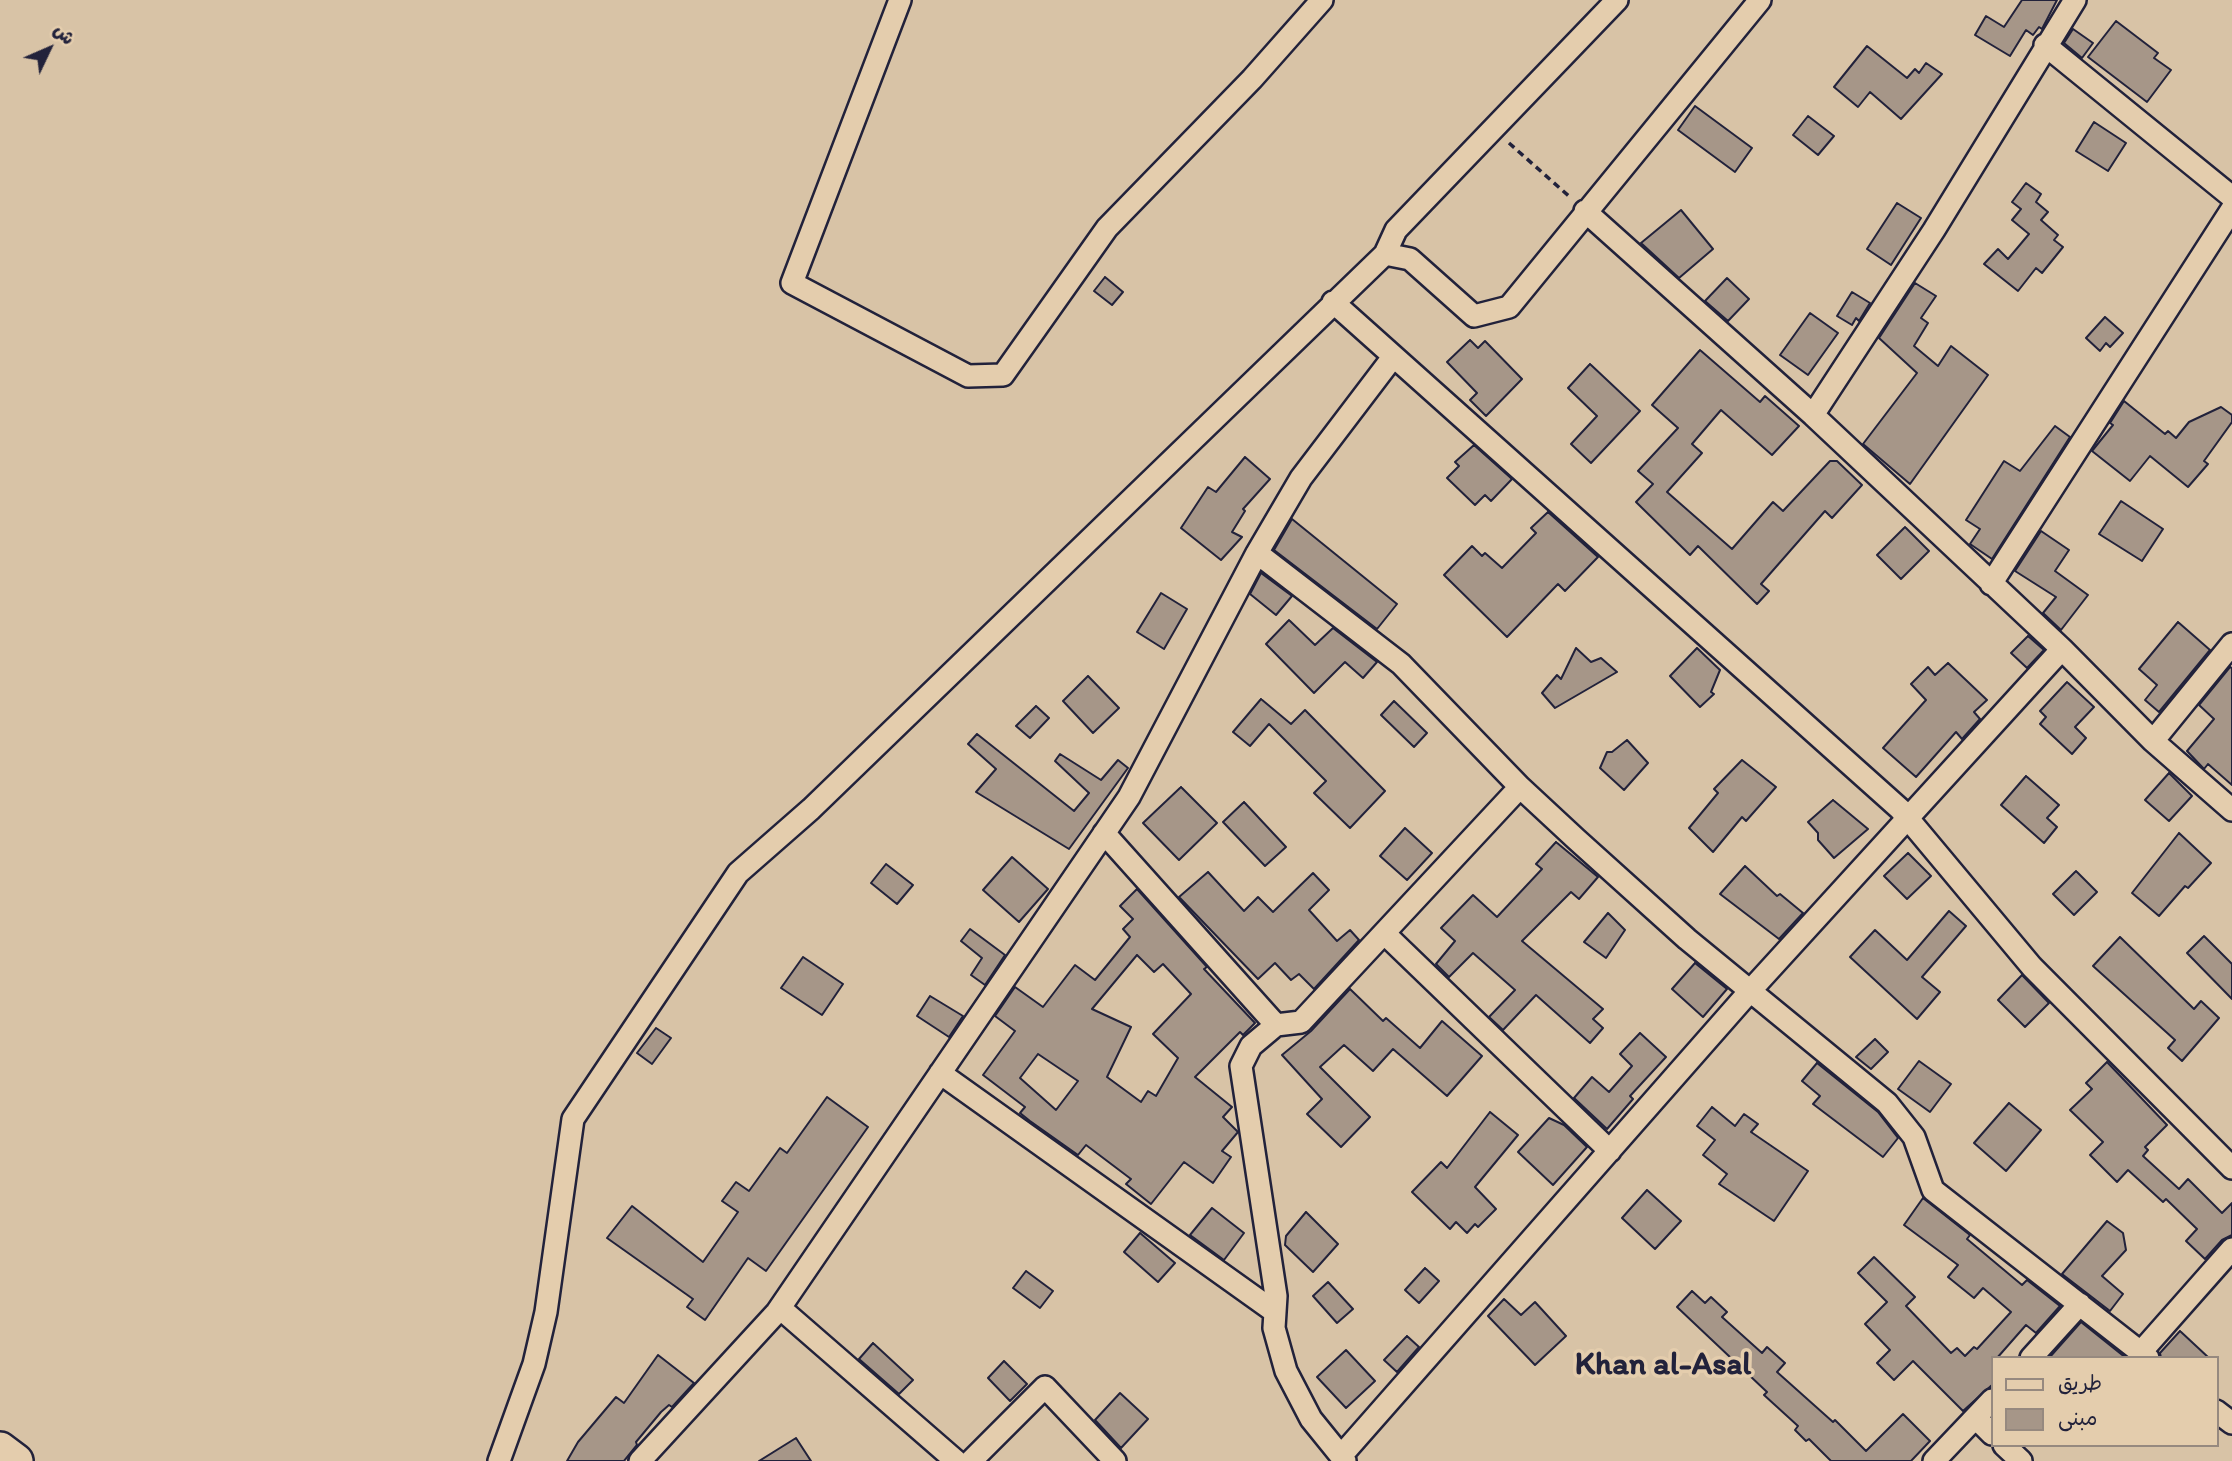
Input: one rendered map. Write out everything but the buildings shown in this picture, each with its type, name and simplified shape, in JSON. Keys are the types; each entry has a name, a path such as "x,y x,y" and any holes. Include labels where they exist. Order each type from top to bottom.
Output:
{"highway":[{"path":"0,1449 16,1461"}],"street":[{"path":"900,0 792,283 968,376 1003,375 1107,228 1252,79 1322,0"},
{"path":"499,1461 534,1364 546,1312 573,1119 738,873 811,809 1385,254 1396,230 1617,0"},
{"path":"1385,254 1410,259 1474,316 1509,307 1584,211 1760,0"},
{"path":"1813,415 1934,230 2045,45 2076,0"},
{"path":"2045,45 2232,197"},
{"path":"1991,584 2232,209"},
{"path":"1584,211 1813,415 2062,649 2153,741 2232,810"},
{"path":"1333,302 1908,817 2032,967 2232,1168"},
{"path":"640,1461 780,1308 1129,797 1257,553 1301,478 1393,357"},
{"path":"1257,553 1401,664 1520,787 1677,930 1887,1103 1914,1137 1933,1190 2144,1355 2232,1249"},
{"path":"2153,741 2232,643"},
{"path":"1520,787 1301,1022 1276,1025 1251,1046 1241,1066 1276,1297 1274,1328 1286,1370 1311,1419 1343,1459 1750,991 2062,649"},
{"path":"1104,832 1276,1025"},
{"path":"1384,933 1610,1151"},
{"path":"940,1073 1275,1312"},
{"path":"2033,1356 2080,1304"},
{"path":"780,1308 956,1461"},
{"path":"971,1461 1045,1387 1115,1461"},
{"path":"1934,1461 1990,1402"},
{"path":"1976,1419 1990,1432"},
{"path":"2006,1447 2021,1461"}],"path":[{"path":"1488,132 1515,146 1584,211"}],"district":[{"name":"Khan al-Asal","path":"1663,1366"}]}
